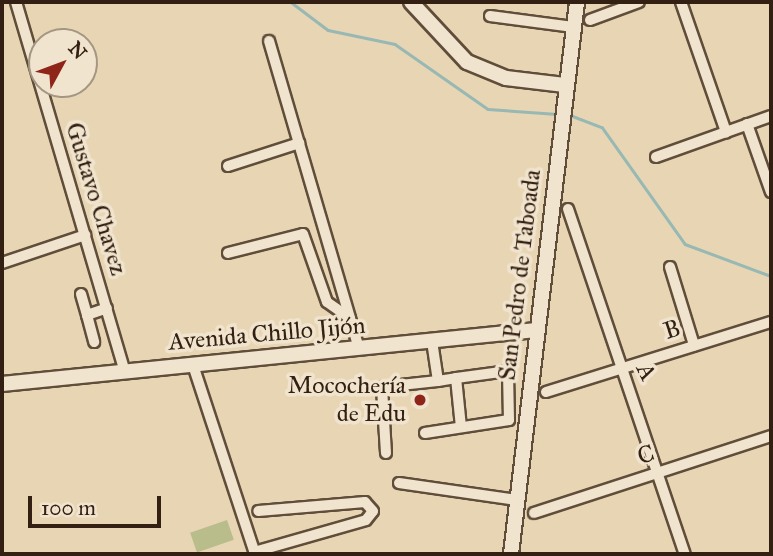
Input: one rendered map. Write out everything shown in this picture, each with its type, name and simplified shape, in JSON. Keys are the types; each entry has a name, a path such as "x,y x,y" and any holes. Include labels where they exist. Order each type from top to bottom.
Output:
{"street":[{"name":"Gustavo Chavez","path":"16,2 124,368"},
{"path":"411,2 467,62 506,78 565,85"},
{"name":"San Pedro de Taboada","path":"512,554 576,2"},
{"path":"590,20 639,2"},
{"path":"681,2 726,132"},
{"path":"490,16 573,27"},
{"path":"269,41 359,348"},
{"path":"656,157 771,116"},
{"path":"747,124 771,192"},
{"path":"228,166 299,143"},
{"name":"A","path":"568,209 660,473 685,554"},
{"path":"228,253 303,234 327,302 349,317"},
{"path":"2,263 85,235"},
{"path":"670,267 694,345"},
{"path":"81,294 94,342"},
{"path":"87,315 107,308"},
{"name":"B","path":"546,391 771,322"},
{"name":"Avenida Chillo Jijón","path":"2,384 124,368 192,365 537,330"},
{"path":"432,341 438,381"},
{"path":"192,365 255,553 366,520 373,512 365,502 258,511"},
{"path":"386,453 382,387 508,371 511,380 509,420 425,433"},
{"path":"456,378 461,427"},
{"name":"C","path":"534,513 771,436"},
{"path":"399,483 517,500"}],"green space":[{"path":"227,520 234,540 197,553 190,533"}],"waterway":[{"path":"291,2 328,30 395,44 488,109 557,114"},
{"path":"570,115 602,127 685,244 771,276"}],"place":[{"name":"Mocochería de Edu","path":"420,400"}]}
